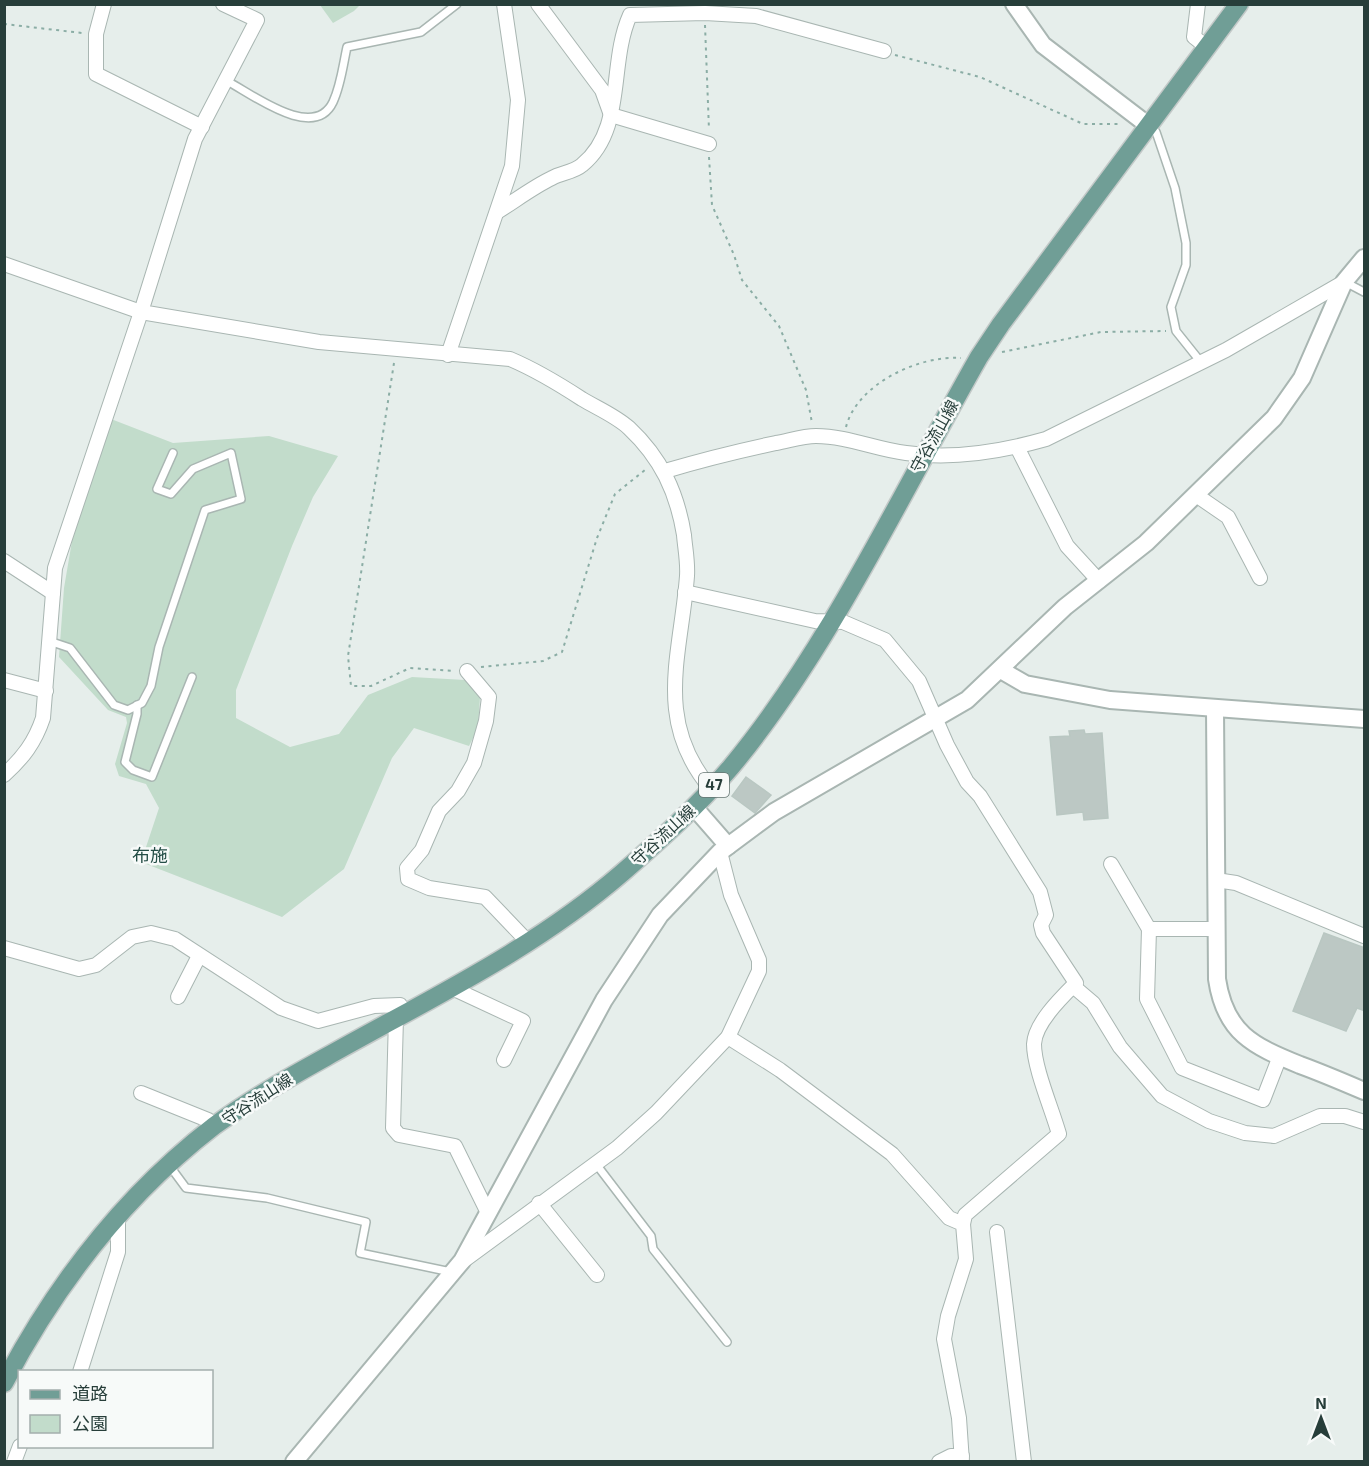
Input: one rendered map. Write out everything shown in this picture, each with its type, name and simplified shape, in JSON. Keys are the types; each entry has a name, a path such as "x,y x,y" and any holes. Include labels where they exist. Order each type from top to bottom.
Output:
{"main road":[{"name":"守谷流山線","path":"4,1383 51,1303 118,1216 169,1165 215,1126 295,1074 529,943 587,902 694,807 711,789 756,735 829,622 1001,324 1239,4"}],"street":[{"path":"104,4 96,34 96,74 202,127"},
{"path":"4,775 24,757 37,737 43,718 55,568 141,312 195,139 257,20 223,4"},
{"path":"448,355 512,166 518,100 504,4"},
{"path":"538,4 602,90 610,115"},
{"path":"1014,4 1019,15 1043,45 1149,126"},
{"path":"1198,4 1194,37 1208,48"},
{"path":"497,212 552,178 579,168 598,151 609,128 619,44 630,15 705,13 756,16 884,51"},
{"path":"610,115 709,144"},
{"path":"458,1267 622,970 660,915 724,849 800,796 967,700 1065,608 1146,543 1274,418 1302,378 1344,282 1365,258"},
{"path":"4,264 141,312 320,342 510,359 535,370 628,426 661,466 679,503 688,564 674,664 673,702 679,730 694,770 711,789"},
{"path":"661,466 814,436 843,438 906,453 924,454 968,455 1017,447 1046,439 1226,350 1344,282"},
{"path":"1017,447 1067,546 1099,581"},
{"path":"1196,495 1228,517 1260,578"},
{"path":"4,561 53,593"},
{"path":"685,592 815,621 843,622 885,640 919,681 967,782 980,796 1040,892 1046,915 1041,925 1043,933 1076,983 1049,1011 1034,1043 1043,1085 1059,1134 965,1215 963,1224 966,1259 950,1307 944,1339 959,1418 962,1459 951,1456 939,1461"},
{"path":"1001,670 1025,684 1095,697 1215,709 1365,719"},
{"path":"467,671 489,697 486,721 474,763 458,791 439,811 422,850 407,868 408,879 429,888 485,897 529,943"},
{"path":"4,680 46,691"},
{"path":"1215,709 1216,929 1217,979 1220,1000 1229,1019 1258,1048 1365,1090"},
{"path":"294,1461 377,1359 458,1267 539,1203 596,1164 656,1113 728,1037 759,971 759,960 731,895 724,849 694,807"},
{"path":"1111,864 1149,929 1147,999 1182,1068 1263,1100 1280,1056"},
{"path":"1216,880 1236,883 1365,936"},
{"path":"1149,929 1216,929"},
{"path":"4,948 79,969 96,965 132,937 152,933 175,939 281,1008 318,1021 374,1006 400,1005 393,1128 399,1135 455,1146 488,1213"},
{"path":"178,997 199,956"},
{"path":"1073,986 1093,1003 1120,1047 1162,1096 1209,1121 1245,1132 1274,1136 1320,1116 1345,1116 1365,1122"},
{"path":"452,988 523,1021 504,1060"},
{"path":"728,1037 780,1070 892,1154 949,1218 963,1224"},
{"path":"141,1093 208,1120 215,1126"},
{"path":"539,1203 597,1275"},
{"path":"80,1370 118,1252 118,1216"},
{"path":"997,1232 1023,1461"}],"lane":[{"path":"227,81 302,119 319,117 332,104 347,47 421,32 457,4"},
{"path":"1149,126 1156,132 1174,188 1186,243 1186,265 1171,307 1176,331 1200,361"},
{"path":"1344,282 1365,292"},
{"path":"49,641 70,648 114,705 128,710 142,703 151,686 159,647 205,510 241,499 231,453 193,469 171,494 157,489 173,453"},
{"path":"137,705 137,714 125,762 133,770 152,777 192,677"},
{"path":"596,1164 651,1236 653,1249 727,1342"},
{"path":"169,1165 186,1188 267,1198 366,1222 360,1254 458,1267"}],"path":[{"path":"705,13 708,174 712,205 734,255 742,280 778,326 806,390 814,436"},
{"path":"4,24 96,34"},
{"path":"884,51 923,64 980,77 1083,124 1122,124"},
{"path":"396,350 348,656 351,686 371,686 410,668 467,671 483,666 543,661 562,652 597,538 615,494 661,466"}],"green space":[{"path":"320,5 360,5 333,23"},
{"path":"111,419 173,443 269,436 338,456 313,497 292,546 236,690 236,718 290,747 339,734 368,695 412,677 465,680 480,697 478,728 469,746 414,728 392,758 344,869 282,917 141,862 159,808 146,784 119,776 115,764 127,723 126,717 108,710 59,657 64,588 72,541"}],"building":[{"path":"1084,730 1085,734 1102,733 1108,818 1084,820 1083,812 1057,815 1050,737 1070,736 1069,731"},
{"path":"746,777 771,795 755,813 732,796"},
{"path":"1324,933 1365,948 1365,1011 1357,1008 1346,1031 1293,1011"}],"district":[{"name":"布施","path":"150,856"}]}
